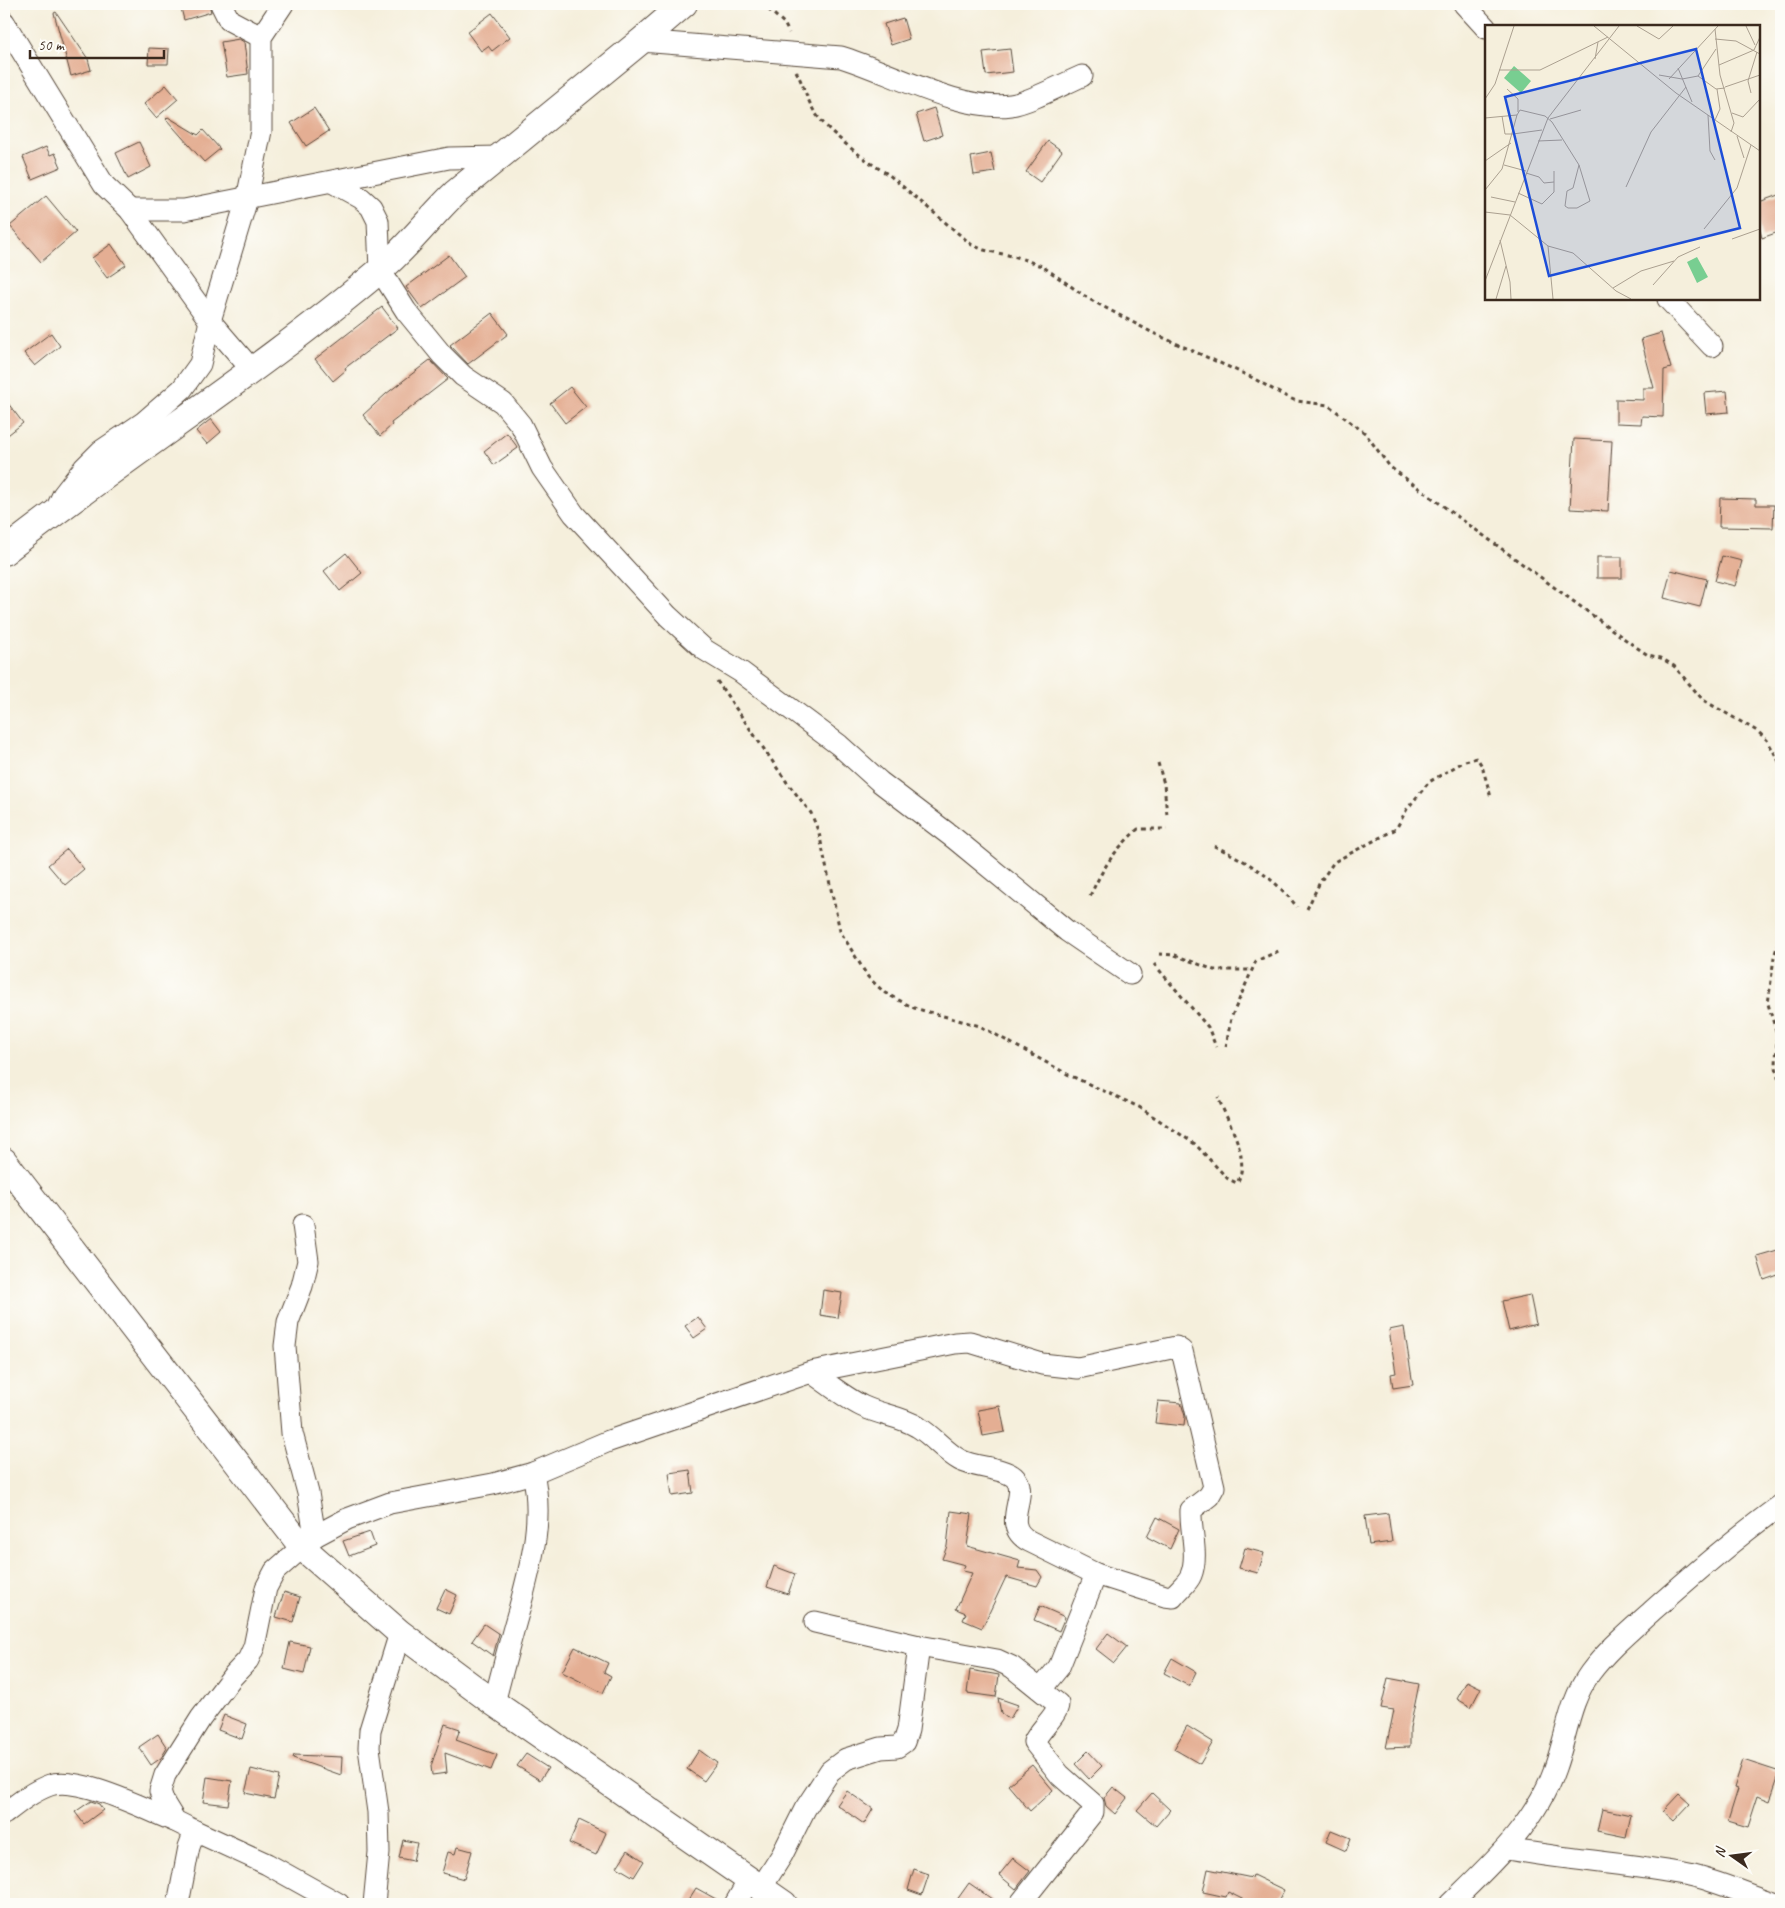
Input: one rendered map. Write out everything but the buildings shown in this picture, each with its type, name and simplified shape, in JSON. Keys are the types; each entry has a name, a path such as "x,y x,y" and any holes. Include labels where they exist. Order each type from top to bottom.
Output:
{"street":[{"path":"221,4 229,20 261,37"},
{"path":"55,512 62,495 84,468 101,451 144,422 182,389 200,364 210,321 247,199 261,131 261,37 283,4"},
{"path":"4,552 55,512 252,370 380,270 433,213 642,41 684,4"},
{"path":"1464,4 1485,27"},
{"path":"4,22 104,185 130,210 210,321 252,370"},
{"path":"642,41 840,57 869,66 929,90 987,107 1013,105 1082,76"},
{"path":"130,210 184,210 449,158 500,157"},
{"path":"332,182 361,198 371,207 378,221 380,270 406,311 442,355 463,376 503,403 521,425 542,468 574,514 668,616 705,650 741,672 839,745 880,782 955,839 1067,931 1130,974"},
{"path":"1669,300 1712,346"},
{"path":"4,1161 309,1542 400,1633 494,1703 784,1904"},
{"path":"303,1225 308,1261 302,1286 288,1322 285,1346 292,1433 308,1493 309,1542"},
{"path":"175,1822 164,1803 160,1791 165,1775 202,1718 232,1677 248,1660 254,1647 266,1588 275,1571 309,1542 347,1519 390,1503 494,1484 533,1473 609,1441 812,1372 955,1343 970,1342 1042,1364 1078,1368 1176,1347 1182,1351 1214,1487 1208,1496 1191,1510 1190,1530 1194,1548 1191,1575 1173,1597 1096,1574 1020,1536 1015,1528 1020,1487 1015,1478 972,1466 958,1459 918,1427 895,1416 862,1406 812,1372"},
{"path":"494,1703 534,1555 539,1518 538,1494 533,1473"},
{"path":"1450,1904 1507,1849 1540,1802 1556,1767 1574,1700 1591,1672 1629,1632 1694,1573 1781,1505"},
{"path":"1041,1689 1059,1667 1096,1574"},
{"path":"815,1622 919,1646 997,1660 1012,1667 1058,1704 1058,1708 1034,1742 1060,1774 1093,1804 1093,1812 1020,1904"},
{"path":"374,1904 379,1852 378,1812 369,1748 370,1730 400,1633"},
{"path":"735,1904 782,1856 805,1809 830,1771 846,1759 881,1748 897,1747 904,1742 908,1730 919,1646"},
{"path":"4,1814 51,1784 67,1783 105,1793 175,1822 267,1864 339,1904"},
{"path":"178,1904 189,1847 195,1831"},
{"path":"1507,1849 1560,1859 1654,1868 1690,1875 1712,1880 1776,1904"}],"path":[{"path":"762,4 784,23 790,35"},
{"path":"794,64 814,111 826,126 876,168 888,174 972,245 984,250 1017,256 1042,266 1089,299 1153,334 1251,377 1296,401 1328,405 1365,433 1390,467 1420,490 1530,567 1632,645 1648,656 1661,658 1674,666 1703,700 1756,731 1766,740 1781,765"},
{"path":"713,675 786,781 811,813 819,833 840,931 868,977 885,993 914,1008 980,1026 1069,1075 1139,1108 1195,1144 1228,1179 1237,1183 1242,1173 1239,1151 1218,1096"},
{"path":"1307,909 1320,882 1334,862 1396,829 1407,808 1429,782 1465,760 1477,758 1482,766 1491,797"},
{"path":"1158,763 1164,784 1167,815"},
{"path":"1090,896 1101,872 1115,850 1138,830 1167,829"},
{"path":"1214,846 1256,868 1287,894 1297,907"},
{"path":"1781,934 1774,957 1768,1004 1777,1034 1776,1067 1781,1090"},
{"path":"1226,1047 1231,1018 1256,961 1281,950"},
{"path":"1159,954 1175,955 1214,970 1252,970"},
{"path":"1154,964 1208,1027 1216,1047"}]}
